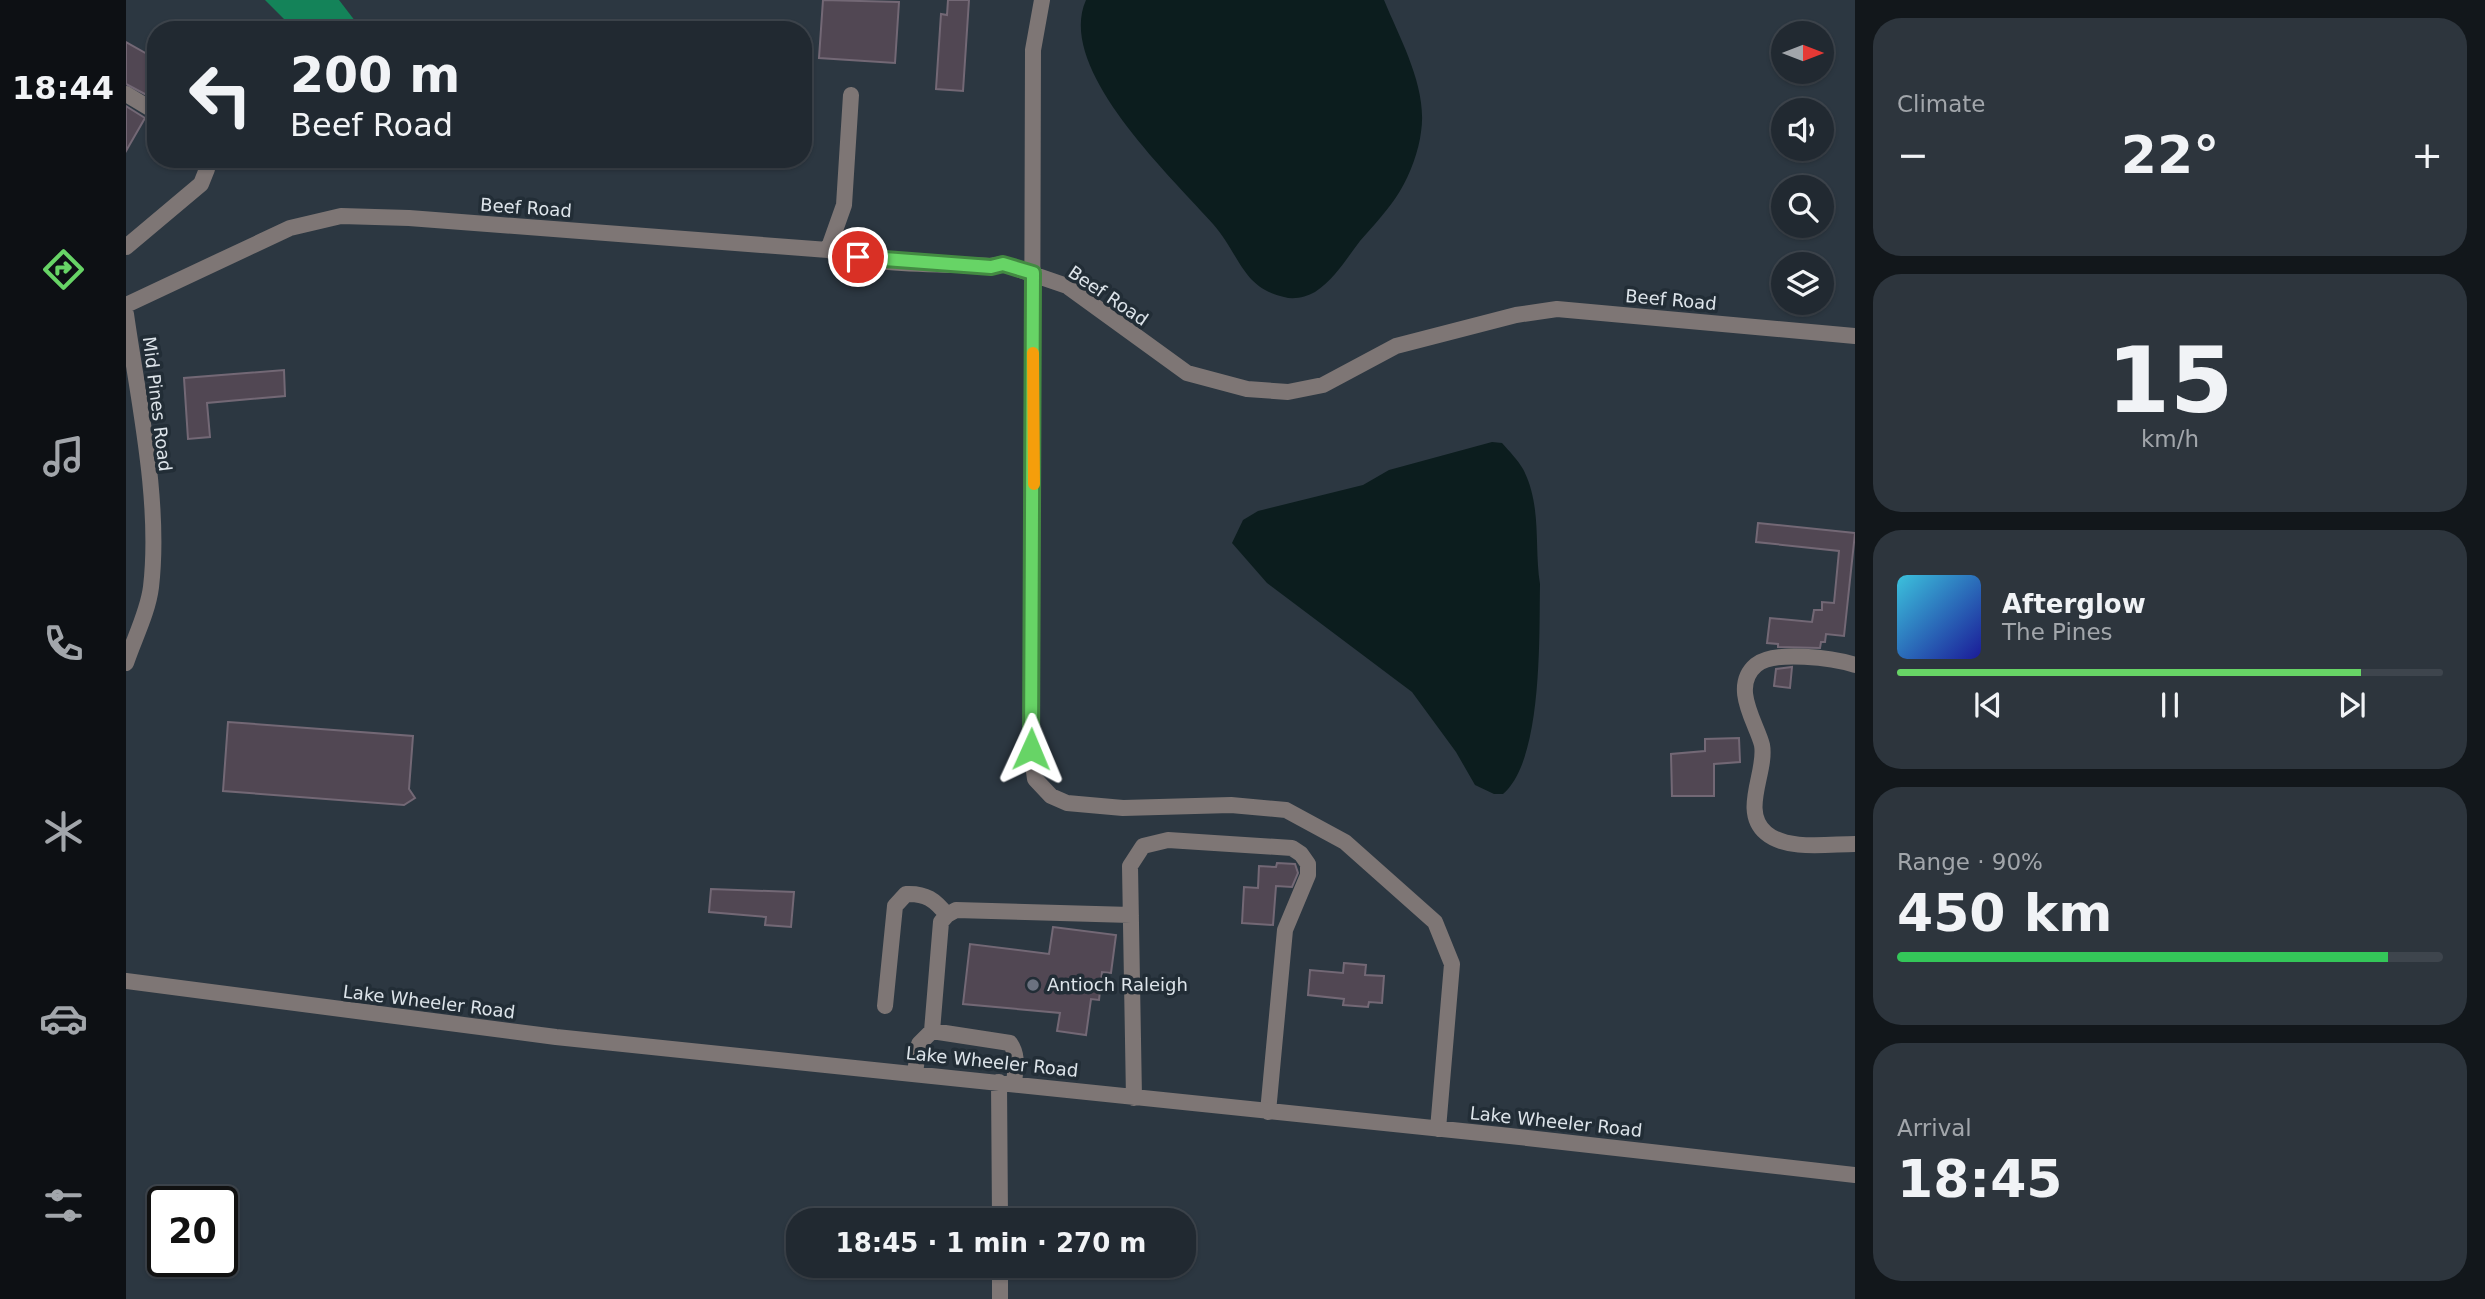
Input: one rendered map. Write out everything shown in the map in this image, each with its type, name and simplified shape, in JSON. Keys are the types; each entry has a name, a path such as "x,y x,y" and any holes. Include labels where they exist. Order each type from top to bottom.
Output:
{"street":[{"path":"1042,0 1033,50 1031,749 1035,779 1051,796 1067,803 1123,808 1231,805 1286,810 1345,842 1435,922 1452,964 1438,1129"},
{"path":"126,94 147,107"},
{"path":"828,250 844,205 851,95"},
{"path":"126,247 201,184 207,168"},
{"name":"Beef Road","path":"126,305 290,228 341,216 422,219 828,250 839,255 897,262 991,267 1003,264 1067,286 1188,373 1247,389 1288,392 1323,385 1396,346 1516,315 1557,309 1855,336"},
{"name":"Mid Pines Road","path":"126,314 146,454 153,540 151,589 126,663"},
{"path":"1855,665 1786,656 1767,658 1754,667 1747,682 1746,703 1762,744 1763,765 1756,793 1755,815 1765,832 1785,842 1855,844"},
{"path":"1134,1098 1130,866 1143,846 1168,840 1292,848 1301,853 1308,864 1308,875 1285,930 1268,1112"},
{"path":"885,1006 895,906 906,894 922,893 937,903 947,915"},
{"path":"915,1073 919,1044 932,1031 941,922 947,915 956,910 1131,915"},
{"name":"Lake Wheeler Road","path":"126,981 556,1037 915,1073 1855,1175"},
{"path":"932,1031 1010,1043 1015,1050 1016,1060 1006,1083 1001,1208"},
{"path":"1000,1278 1000,1299"}],"green space":[{"path":"265,0 339,0 355,21 286,21"}],"shaded area":[{"path":"1086,0 1384,0 1417,81 1422,115 1420,139 1411,170 1396,198 1322,287 1304,297 1288,298 1270,292 1250,278 1222,235 1146,150 1101,89 1087,57 1081,27"},
{"path":"1492,442 1502,443 1521,466 1529,483 1535,511 1540,584 1538,664 1532,726 1526,754 1516,777 1503,794 1494,794 1475,785 1456,752 1412,692 1267,583 1232,543 1243,520 1258,511 1363,485 1389,470"}],"building":[{"path":"823,0 899,2 895,63 819,58"},
{"path":"948,0 969,0 963,91 936,89 941,14 947,15"},
{"path":"126,42 147,54 147,95 126,84"},
{"path":"126,106 145,118 126,151"},
{"path":"284,370 285,396 207,403 210,437 188,439 184,378"},
{"path":"1758,523 1855,533 1844,636 1826,634 1825,642 1821,642 1820,648 1778,647 1778,644 1767,643 1770,618 1812,622 1814,610 1822,610 1822,602 1834,603 1839,551 1756,542"},
{"path":"1792,667 1790,688 1774,686 1776,669"},
{"path":"228,722 413,736 409,789 415,798 404,805 223,791"},
{"path":"1739,738 1740,762 1714,764 1714,796 1672,796 1671,754 1705,751 1705,739"},
{"path":"1277,863 1295,864 1298,873 1292,887 1276,886 1273,925 1242,923 1244,887 1258,888 1259,866 1276,867"},
{"path":"711,889 794,892 791,927 765,925 766,917 709,912"},
{"name":"Antioch Raleigh","path":"1053,927 1116,935 1111,973 1102,972 1099,1000 1091,999 1086,1035 1057,1031 1060,1013 963,1004 970,944 1049,954"},
{"path":"1344,963 1366,965 1365,975 1384,976 1382,1003 1369,1002 1368,1007 1343,1005 1344,999 1308,995 1310,970 1343,973"}],"slow traffic":[{"path":"1033,353 1034,484"}],"place":[{"name":"Antioch Raleigh","path":"1033,985"}],"route":[{"path":"858,257 991,267 1003,264 1033,273 1031,749"}]}
